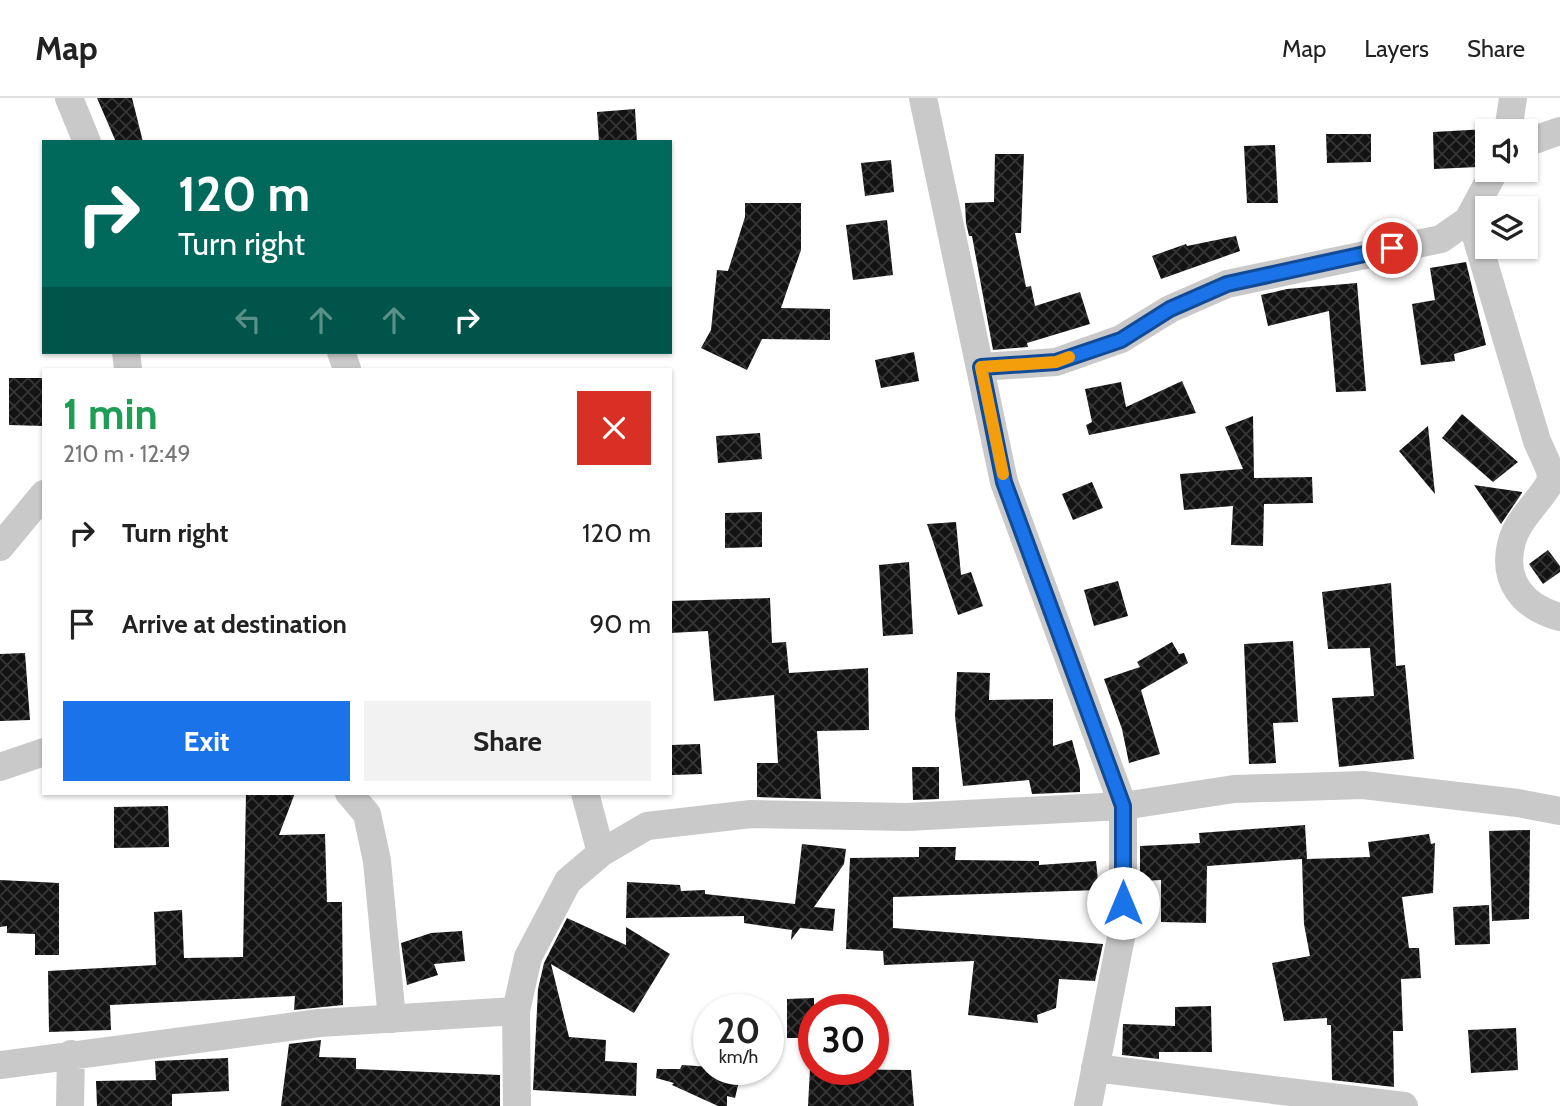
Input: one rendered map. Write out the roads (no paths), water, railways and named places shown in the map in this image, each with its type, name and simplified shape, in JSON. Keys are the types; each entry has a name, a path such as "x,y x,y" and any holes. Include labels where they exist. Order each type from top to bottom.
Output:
{"street":[{"path":"69,98 86,140"},
{"path":"923,98 1004,482 1123,806 1123,927 1088,1106"},
{"path":"1510,119 1513,98"},
{"path":"1538,139 1560,131"},
{"path":"981,367 1056,362 1121,340 1170,309 1227,284 1441,239 1470,216 1488,182"},
{"path":"1470,216 1537,441 1550,470 1551,481 1512,540 1510,569 1519,594 1537,611 1560,617"},
{"path":"0,547 42,496"},
{"path":"0,767 42,753"},
{"path":"517,1106 516,1011 528,957 568,881 601,853 647,826 751,814 907,817 1123,806 1234,789 1363,785 1518,803 1560,811"},
{"path":"351,795 367,814 377,861 392,1019"},
{"path":"586,795 601,853"},
{"path":"0,1065 319,1023 516,1011"},
{"path":"70,1106 71,1054"},
{"path":"1095,1068 1404,1106"}]}
